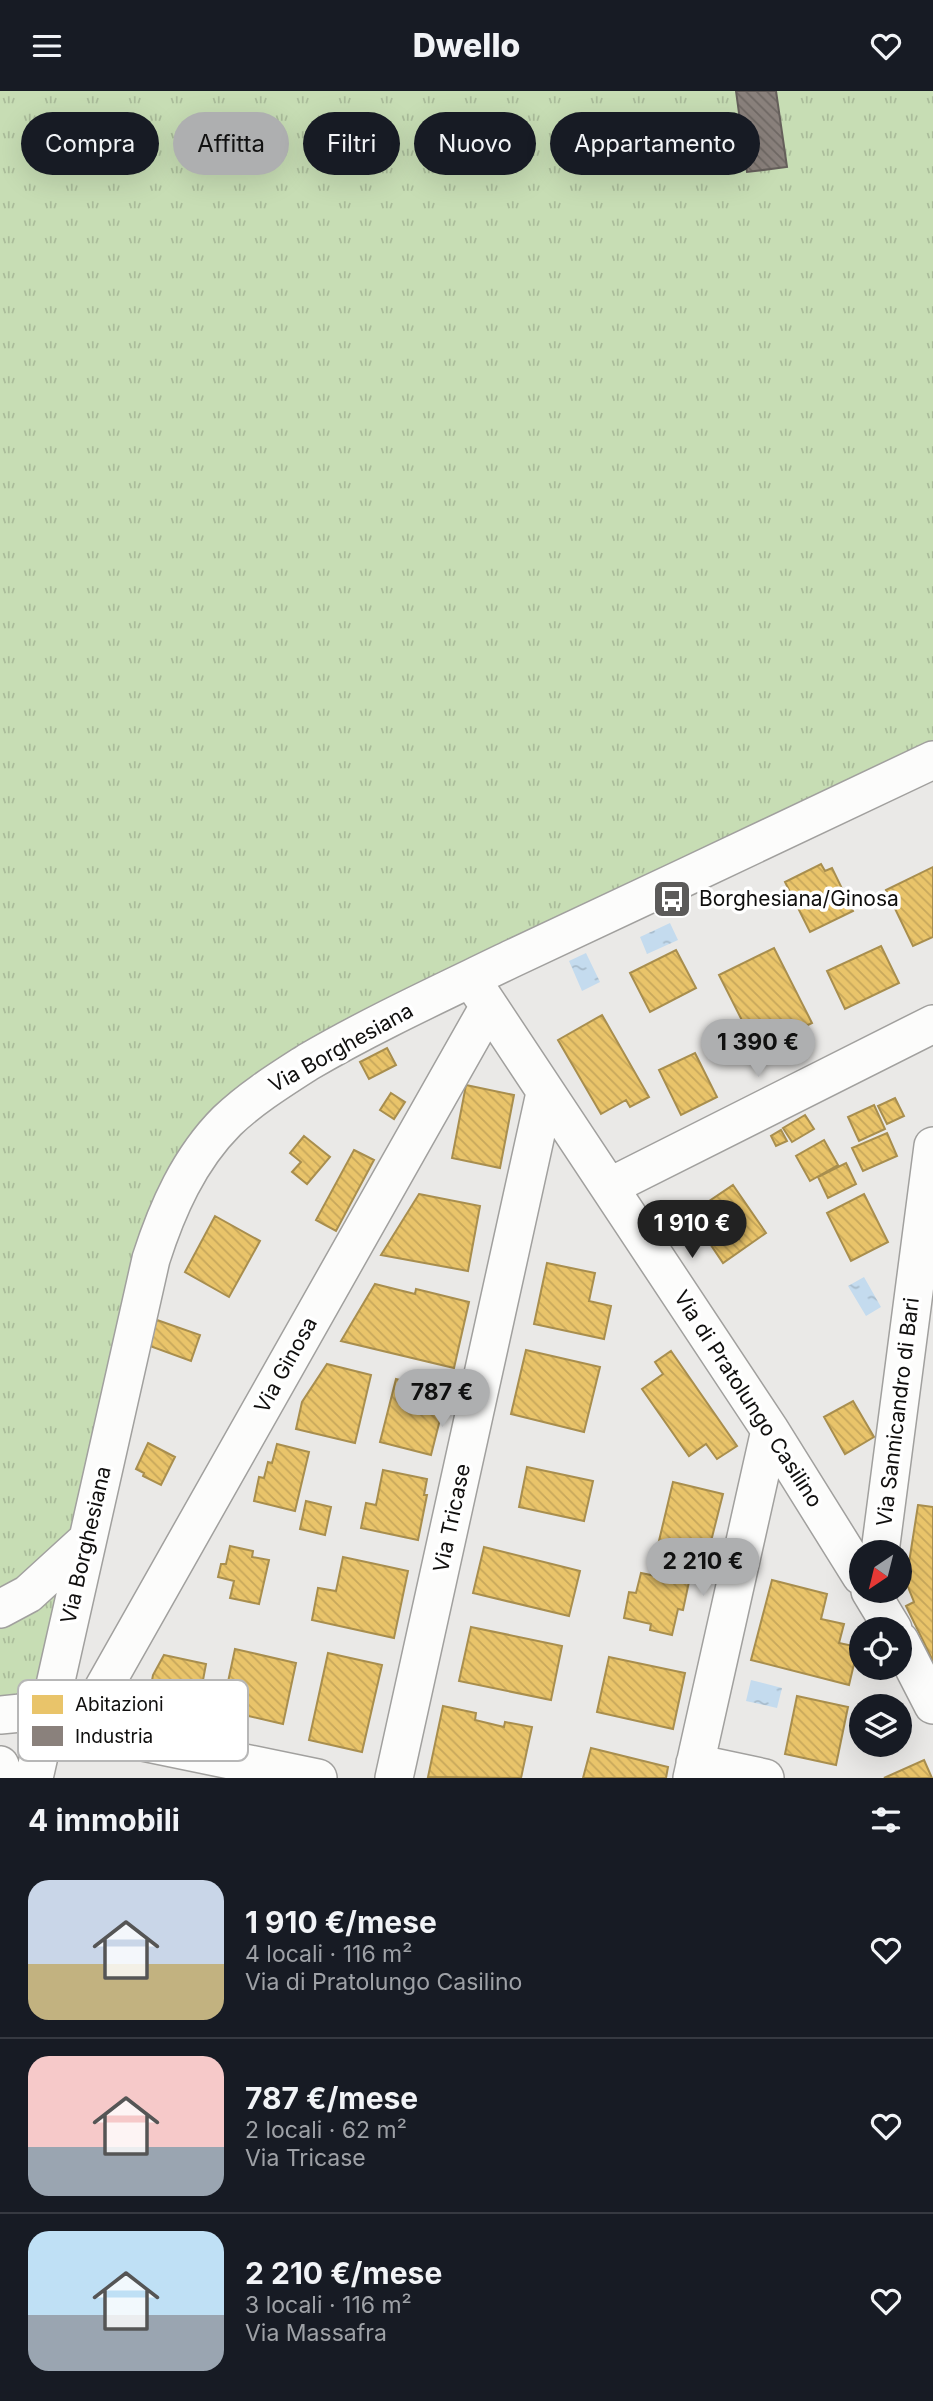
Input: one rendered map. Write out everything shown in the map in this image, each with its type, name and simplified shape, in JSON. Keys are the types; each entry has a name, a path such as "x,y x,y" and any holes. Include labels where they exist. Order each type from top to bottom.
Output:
{"street":[{"name":"Via Borghesiana","path":"55,1680 150,1259 169,1208 200,1154 233,1116 293,1072 362,1032 480,992 933,760"},
{"name":"Via di Pratolungo Casilino","path":"480,992 770,1430 849,1556"},
{"name":"Via Ginosa","path":"107,1680 480,992"},
{"path":"609,1187 933,1024"},
{"name":"Via Tricase","path":"394,1778 545,1093"},
{"name":"Via Sannicandro di Bari","path":"882,1540 933,1146"},
{"path":"765,1778 694,1771 770,1430"},
{"path":"2,1609 28,1594 86,1541"},
{"path":"2,1609 15,1609 28,1615 63,1647"},
{"path":"912,1664 933,1705"},
{"path":"0,1715 18,1713"},
{"path":"229,1761 298,1776"},
{"path":"0,1765 5,1778"}],"green space":[{"path":"0,91 933,91 933,760 362,1032 191,1168 56,1680 18,1680 18,1702 0,1702"}],"water":[{"path":"670,923 678,940 647,954 640,937"},
{"path":"586,953 600,982 582,991 569,961"},
{"path":"864,1277 881,1307 866,1316 848,1286"},
{"path":"751,1680 782,1688 777,1708 746,1701"}],"building: Abitazioni":[{"path":"821,864 825,871 832,868 853,911 810,932 785,882"},
{"path":"933,867 933,937 913,946 886,890"},
{"path":"881,946 899,983 845,1009 827,971"},
{"path":"774,948 812,1023 757,1050 719,975"},
{"path":"676,950 696,988 650,1012 630,973"},
{"path":"602,1015 649,1097 630,1107 626,1100 601,1114 558,1040"},
{"path":"387,1048 396,1065 369,1079 360,1062"},
{"path":"695,1053 717,1097 681,1115 659,1070"},
{"path":"466,1085 514,1095 500,1168 452,1158"},
{"path":"391,1093 405,1102 394,1119 380,1110"},
{"path":"895,1098 904,1116 887,1124 878,1106"},
{"path":"874,1105 885,1129 859,1141 848,1117"},
{"path":"805,1115 814,1129 792,1142 783,1128"},
{"path":"781,1130 787,1141 776,1146 771,1136"},
{"path":"887,1133 897,1156 863,1171 852,1148"},
{"path":"304,1136 330,1157 307,1184 292,1172 301,1162 290,1153"},
{"path":"824,1140 838,1165 810,1181 796,1156"},
{"path":"354,1150 374,1160 336,1231 316,1220"},
{"path":"846,1163 856,1184 828,1198 818,1177"},
{"path":"733,1185 766,1233 723,1263 690,1214"},
{"path":"419,1194 480,1206 468,1271 381,1255"},
{"path":"864,1194 888,1242 851,1261 827,1213"},
{"path":"215,1216 260,1241 229,1297 185,1272"},
{"path":"547,1263 595,1273 589,1301 611,1306 604,1339 534,1324"},
{"path":"375,1284 415,1294 416,1289 469,1302 454,1368 341,1341"},
{"path":"157,1320 200,1335 191,1361 147,1345"},
{"path":"526,1350 600,1367 584,1432 511,1414"},
{"path":"671,1351 737,1446 717,1459 706,1444 689,1456 642,1389 663,1374 655,1362"},
{"path":"327,1364 371,1375 355,1443 296,1429 302,1402"},
{"path":"396,1379 447,1392 431,1455 380,1442"},
{"path":"853,1401 874,1437 845,1454 824,1417"},
{"path":"148,1443 175,1457 161,1485 143,1476 144,1473 136,1469"},
{"path":"277,1444 309,1452 295,1511 254,1501 259,1477 264,1478 268,1462 272,1463"},
{"path":"527,1467 593,1481 584,1521 519,1507"},
{"path":"383,1470 427,1479 424,1495 427,1495 418,1540 361,1528 366,1503 376,1505"},
{"path":"673,1482 723,1494 707,1557 658,1545"},
{"path":"306,1501 331,1507 325,1535 300,1529"},
{"path":"918,1505 933,1507 933,1661 906,1606 914,1602 912,1544"},
{"path":"230,1546 253,1551 252,1557 269,1560 259,1604 230,1598 234,1581 218,1577 221,1564 226,1564"},
{"path":"484,1547 580,1571 569,1616 473,1593"},
{"path":"343,1557 408,1571 394,1638 312,1620 318,1588 336,1591"},
{"path":"666,1572 690,1577 683,1610 678,1609 672,1635 650,1630 651,1624 624,1618 629,1592 636,1593 641,1573 665,1578"},
{"path":"772,1580 827,1594 821,1619 844,1624 839,1643 849,1645 850,1680 849,1685 751,1660"},
{"path":"471,1627 562,1646 551,1700 459,1681"},
{"path":"235,1649 296,1663 283,1724 248,1716 248,1680 228,1680"},
{"path":"328,1653 382,1665 362,1752 309,1740"},
{"path":"164,1655 206,1664 203,1680 152,1680"},
{"path":"609,1657 685,1673 673,1729 597,1712"},
{"path":"797,1696 848,1707 836,1765 785,1754"},
{"path":"443,1706 476,1713 475,1720 504,1727 505,1722 532,1727 521,1778 428,1777"},
{"path":"591,1748 668,1767 666,1778 583,1778"},
{"path":"924,1760 932,1778 884,1778"}],"building: Industria":[{"path":"736,91 776,91 787,167 760,170 760,112 739,112"}],"place":[{"name":"Borghesiana/Ginosa","path":"672,899"}]}
